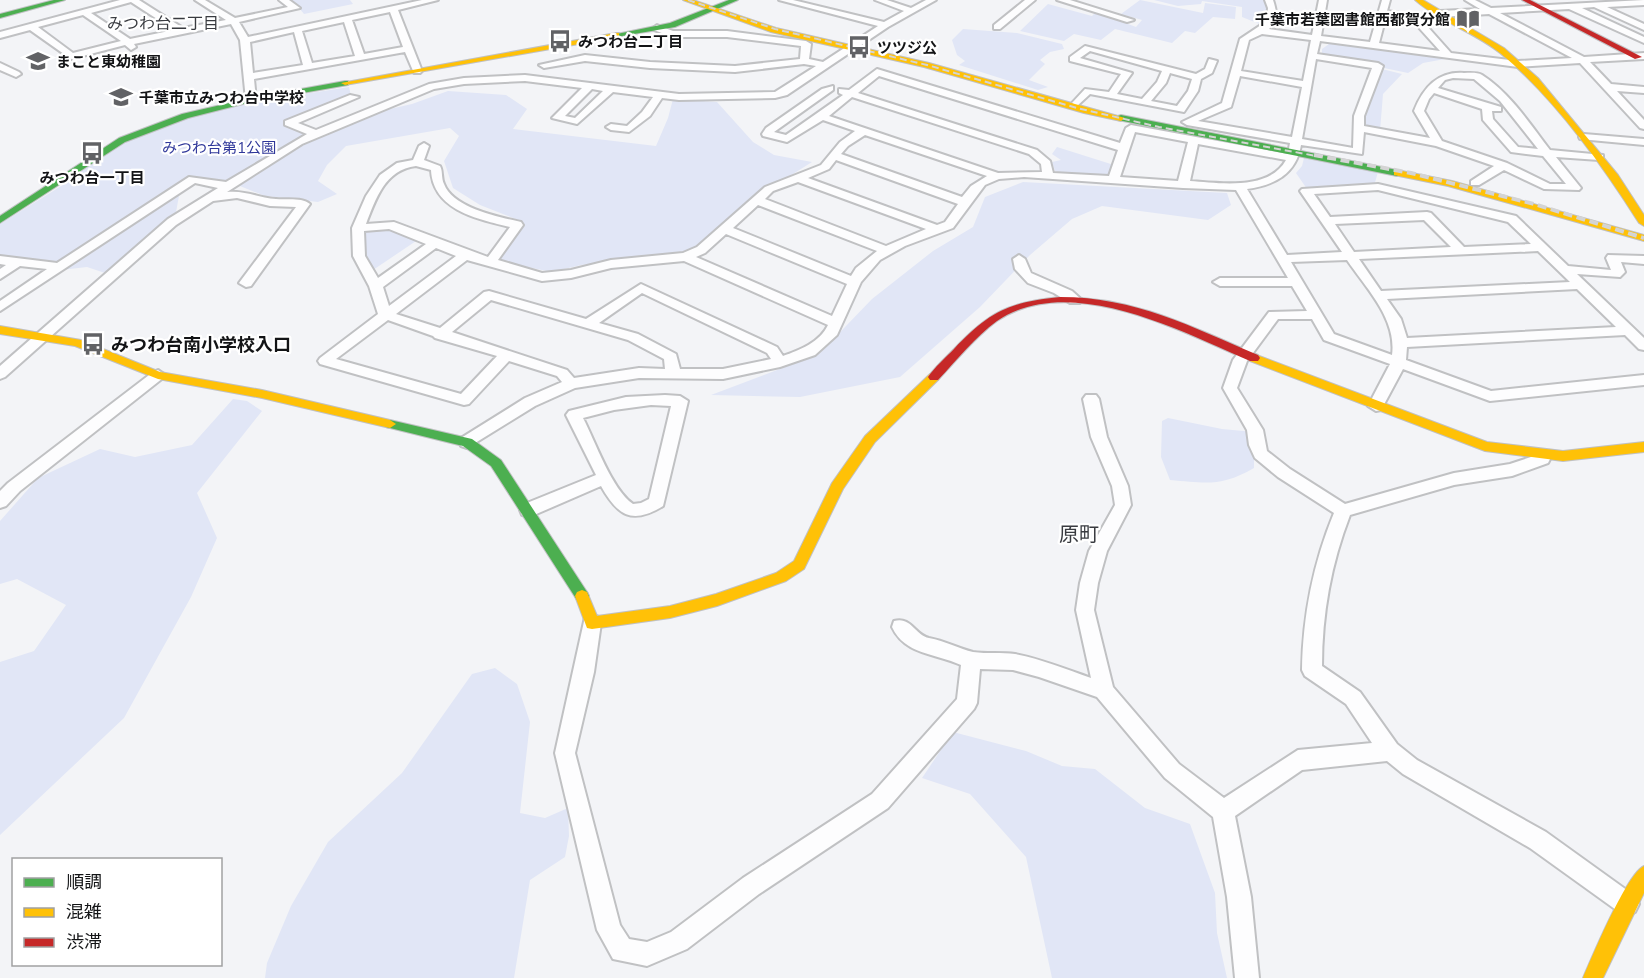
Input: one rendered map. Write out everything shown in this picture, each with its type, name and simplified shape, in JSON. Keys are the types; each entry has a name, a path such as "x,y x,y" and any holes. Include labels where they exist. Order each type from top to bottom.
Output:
{"street":[{"path":"0,16 62,0"},
{"path":"0,35 131,0 181,31"},
{"path":"199,0 233,20 245,40 251,100"},
{"path":"31,26 71,57 128,42 296,8 283,0"},
{"path":"245,40 434,0"},
{"path":"686,0 1099,114 1295,150"},
{"path":"700,0 715,8"},
{"path":"315,134 289,123 353,90 417,71 657,28 735,0"},
{"path":"783,0 885,25"},
{"path":"879,0 909,10"},
{"path":"0,374 172,222 204,200 283,150 417,91 450,83 502,78 702,98 775,95 783,93 909,10 932,0"},
{"path":"996,27 1031,0"},
{"path":"1061,0 1130,20"},
{"path":"1269,0 1274,11 1273,19 1268,27 1245,39 1227,105 1187,122 1295,150"},
{"path":"820,116 997,176 1024,174 1240,186 1262,182 1283,173 1290,167 1323,0"},
{"path":"1373,46 1386,0"},
{"path":"1418,0 1493,45 1537,82 1615,177 1644,223"},
{"path":"1469,0 1583,60 1638,114 1644,126"},
{"path":"1525,0 1641,57"},
{"path":"1584,0 1644,27"},
{"path":"1440,14 1627,1 1644,2"},
{"path":"1627,1 1644,8"},
{"path":"1569,5 1644,40"},
{"path":"393,9 417,71"},
{"path":"84,12 128,42 134,51"},
{"path":"1383,13 1415,18 1449,56"},
{"path":"346,19 361,58"},
{"path":"657,28 672,34 727,34 806,44 804,61"},
{"path":"297,29 308,67"},
{"path":"1262,31 1518,64 1641,57"},
{"path":"853,46 908,56 1124,115 1476,187 1603,218 1644,232"},
{"path":"1111,96 1127,73 1073,59 1088,48 1197,77 1209,72 1212,61"},
{"path":"249,77 409,49"},
{"path":"536,50 554,82"},
{"path":"1113,180 1131,128 1194,140 1295,150 1358,152 1359,116 1378,66 1313,56"},
{"path":"544,65 585,58 650,65 735,69 804,61 823,65"},
{"path":"0,66 16,74 0,80"},
{"path":"1144,103 1161,83 1167,70"},
{"path":"830,88 770,129 767,134 787,140 811,127 820,116 877,72 1124,148"},
{"path":"1236,73 1307,85"},
{"path":"1357,128 1438,143 1503,165 1548,187 1575,188 1504,99 1477,76 1453,75 1442,78 1424,98 1419,111 1438,143"},
{"path":"1077,104 1088,92 1180,110 1193,91 1197,77"},
{"path":"802,79 1033,152 1046,163 1048,175"},
{"path":"590,86 557,118 577,121 610,89"},
{"path":"1608,87 1644,90"},
{"path":"1432,89 1487,107 1512,111"},
{"path":"0,220 73,167 141,131 210,109 251,100 353,90"},
{"path":"353,90 358,116"},
{"path":"610,127 629,129 646,114 660,95"},
{"path":"1487,107 1488,120 1515,150 1599,157"},
{"path":"358,228 390,225 465,255 542,277 571,274 611,264 686,257 701,250 769,189 825,167 844,144 863,130"},
{"path":"1584,137 1644,142"},
{"path":"1183,184 1194,140"},
{"path":"417,163 424,146"},
{"path":"835,156 964,202"},
{"path":"385,315 376,286 359,256 358,228 373,195 387,173 399,165 429,163 436,168 439,187 456,204 480,216 517,225 490,263"},
{"path":"1473,210 1476,187 1503,165"},
{"path":"468,442 522,406 571,384 639,373 723,374 780,362 810,352 828,337 854,282 867,264 885,250 939,230 954,219 975,188 997,176"},
{"path":"798,178 939,230"},
{"path":"0,307 193,179 227,186"},
{"path":"1240,186 1329,337 1490,396 1644,380"},
{"path":"1376,406 1399,363 1402,343 1394,319 1306,191 1378,187 1512,219 1644,346"},
{"path":"1476,187 1644,238"},
{"path":"204,200 231,194 246,194 271,202 304,204 246,284"},
{"path":"757,200 885,250"},
{"path":"1327,221 1427,216 1461,251"},
{"path":"725,229 854,282"},
{"path":"376,286 435,243"},
{"path":"1283,259 1542,247"},
{"path":"465,255 325,361 464,400 506,355"},
{"path":"686,257 836,324"},
{"path":"1564,269 1614,274 1619,272 1612,258 1644,260"},
{"path":"1019,259 1020,269 1030,280 1068,293 1074,300"},
{"path":"0,260 60,267"},
{"path":"0,275 18,262"},
{"path":"1220,282 1296,282"},
{"path":"1378,295 1581,285"},
{"path":"587,324 641,288 772,350 780,362"},
{"path":"440,335 489,295 633,337 671,357 673,374"},
{"path":"592,623 670,612 717,600 781,577 799,565 837,487 870,439 993,319 1006,311 1025,305 1074,300 1130,308 1463,440 1485,446 1563,456 1644,447"},
{"path":"385,315 562,374 571,384"},
{"path":"1316,315 1274,315 1240,360 1230,388 1255,430 1261,454 1284,473 1343,511 1454,479 1512,470 1542,459 1542,455"},
{"path":"0,330 89,346 158,375 262,394 468,442 496,463 586,603 592,623 584,672 565,753 609,930 622,950 647,954 679,941 751,886 880,801 967,703 971,660"},
{"path":"1402,343 1628,331"},
{"path":"0,502 14,487 158,375"},
{"path":"651,399 680,401 657,502 647,509 631,511 618,503 605,478 574,415 623,401 651,399"},
{"path":"1091,399 1099,437 1120,486 1123,505 1098,551 1089,583 1085,610 1104,691 1172,771 1223,811 1239,897 1247,978"},
{"path":"528,510 605,478"},
{"path":"1343,511 1329,544 1324,565 1312,644 1312,670 1353,698 1390,751 1410,767 1538,840 1627,904"},
{"path":"901,627 918,644 948,650 971,660 1013,662 1039,668 1104,691"},
{"path":"1223,811 1298,760 1390,751"},
{"path":"1593,978 1627,904 1644,875"}],"green space":[{"path":"285,0 350,0 353,4 304,14 299,8"},
{"path":"1140,0 1203,13 1205,3 1236,7 1235,19 1213,17 1195,33 1185,31 1172,43 1115,29 1101,40 1074,34 1064,41 1020,31 1048,4 1092,16 1096,12 1136,27 1142,20 1121,14"},
{"path":"1154,0 1263,0 1268,10 1262,25 1242,17 1242,7 1202,1 1201,4 1178,6"},
{"path":"963,29 1017,33 1062,44 1064,49 1050,52 1040,60 1045,64 1029,80 1048,87 1038,90 959,65 965,61 957,55 952,40"},
{"path":"1329,44 1445,59 1423,63 1408,73 1322,55 1322,49"},
{"path":"1382,69 1402,74 1383,94 1380,131 1362,127"},
{"name":"みつわ台第1公園","path":"349,87 351,96 287,123 303,131 321,128 412,104 448,91 506,95 527,109 513,129 656,146 673,99 717,102 753,142 774,155 812,162 766,191 695,249 676,254 581,265 552,272 496,261 523,222 480,205 453,188 444,161 459,136 450,128 346,146 327,165 318,181 337,194 318,202 265,196 230,182 226,184 194,178 173,190 179,196 176,212 108,274 87,267 61,270 60,266 0,258 0,224 74,178 75,172 132,138 156,127 213,110"},
{"path":"1057,147 1114,165 1110,175 1055,171 1052,162 1061,160 1052,154"},
{"path":"1304,158 1378,172 1374,186 1307,189 1296,173 1302,166"},
{"path":"1023,182 1227,193 1231,205 1208,220 1102,206 1072,219 1030,255 980,307 900,377 800,397 711,395 819,354 872,299 933,251 973,227 985,197"},
{"path":"389,228 419,239 373,270 361,255 361,232"},
{"path":"233,399 247,401 262,411 197,493 217,538 191,597 124,718 0,835 0,662 34,651 66,605 17,579 0,584 0,521 38,478 100,449 135,457 192,445"},
{"path":"1168,418 1222,429 1254,432 1254,468 1222,481 1204,483 1170,480 1161,457 1162,421"},
{"path":"495,668 517,684 530,722 520,813 545,818 568,808 569,836 565,857 530,880 514,978 265,978 267,963 291,906 328,842 402,773 472,674"},
{"path":"953,732 1026,751 1062,766 1095,769 1145,808 1190,824 1215,893 1217,933 1227,978 1052,978 1026,857 970,794 922,778"}],"railway":[{"path":"688,0 775,29 927,65 1077,108 1159,127 1322,157"},
{"path":"1314,155 1411,173 1534,204 1644,238"}],"traffic: fast":[{"path":"0,16 62,0"},
{"path":"616,35 672,25 735,0"},
{"path":"0,220 122,140 185,116 251,100 345,83"},
{"path":"1121,118 1397,173"},
{"path":"390,424 467,442 496,463 582,596"}],"traffic: slow":[{"path":"686,0 774,30 926,65 1087,111 1121,118"},
{"path":"1418,0 1501,50 1535,80 1615,177 1644,223"},
{"path":"345,83 616,35"},
{"path":"1397,173 1449,183 1644,238"},
{"path":"0,330 77,343 158,375 262,394 390,424"},
{"path":"1254,358 1485,446 1563,456 1644,447"},
{"path":"582,596 592,623 670,612 717,600 781,577 799,565 837,487 870,439 934,377"},
{"path":"1593,978 1627,904 1644,875"}],"traffic: jam":[{"path":"1525,0 1638,57"},
{"path":"934,377 970,339 993,319 1023,306 1060,300 1116,304 1131,308 1178,325 1254,358"}],"place":[{"name":"千葉市若葉図書館西都賀分館","path":"1468,19"},
{"name":"みつわ台二丁目","path":"560,41"},
{"name":"ツツジ公","path":"859,47"},
{"name":"まこと東幼稚園","path":"38,61"},
{"name":"千葉市立みつわ台中学校","path":"121,97"},
{"name":"みつわ台一丁目","path":"92,153"},
{"name":"みつわ台南小学校入口","path":"93,344"}],"district":[{"name":"みつわ台二丁目","path":"163,23"},
{"name":"原町","path":"1079,533"}]}
